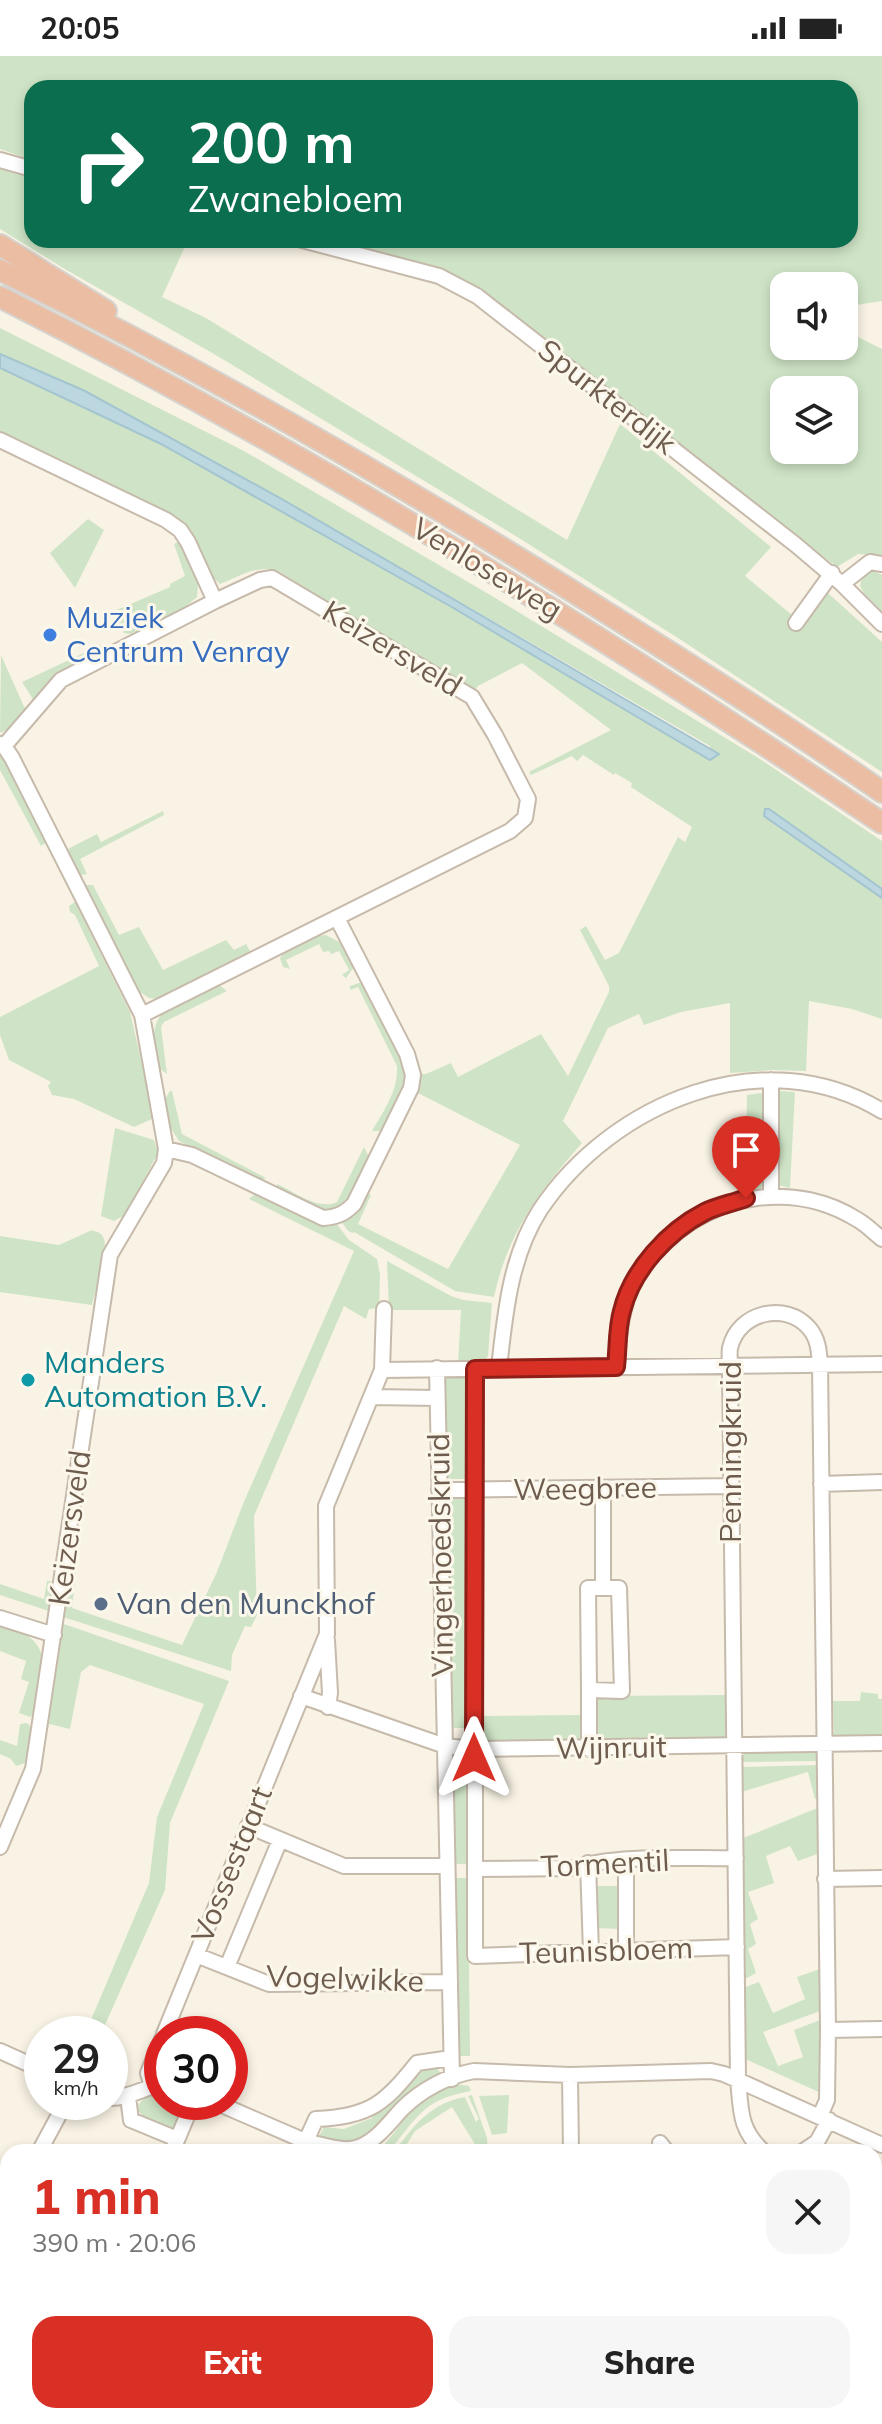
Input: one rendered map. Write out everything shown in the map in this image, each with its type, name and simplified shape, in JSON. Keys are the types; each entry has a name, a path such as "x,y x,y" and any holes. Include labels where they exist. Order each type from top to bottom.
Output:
{"highway":[{"path":"0,245 53,276 203,375"},
{"path":"0,270 203,375"},
{"path":"0,297 79,337"},
{"path":"0,312 79,337"},
{"name":"Venloseweg","path":"79,337 286,450 586,628 882,823"},
{"name":"Venloseweg","path":"203,375 358,461 511,552 787,726 882,792"}],"street":[{"path":"0,160 24,167"},
{"name":"Spurkterdijk","path":"332,248 439,276 477,296 837,579 882,624"},
{"path":"0,440 166,520 180,530 215,601"},
{"path":"796,623 837,579 870,562 882,564"},
{"name":"Keizersveld","path":"0,1847 33,1769 110,1255 164,1163 166,1149 142,1015 2,745 61,680 215,601 260,580 272,578 472,697 528,799 525,818 510,831 142,1015"},
{"path":"166,1149 192,1155 323,1218 345,1213 354,1204 411,1088 413,1075 407,1054 337,918"},
{"path":"499,1368 506,1302 522,1247 540,1211 572,1169 638,1117 698,1090 754,1080 818,1085 860,1098 882,1111"},
{"path":"771,1080 771,1196"},
{"path":"616,1367 622,1311 637,1275 659,1248 685,1224 708,1211 746,1198 771,1196 823,1203 858,1219 882,1239"},
{"path":"328,1707 326,1506 382,1370 384,1309"},
{"name":"Penningkruid","path":"755,2144 748,2137 741,2115 738,2079 730,1347 746,1322 773,1312 792,1316 809,1327 818,1343 820,1364 828,2030 825,2118 814,2144"},
{"path":"382,1370 882,1364"},
{"name":"Vingerhoedskruid","path":"437,1368 452,2079"},
{"name":"Vingerhoedskruid","path":"475,1369 475,1956"},
{"path":"372,1397 437,1398"},
{"path":"821,1484 882,1482"},
{"name":"Weegbree","path":"439,1490 731,1486"},
{"path":"603,1489 603,1588"},
{"path":"589,1690 622,1691 619,1588 588,1588 589,1749"},
{"name":"Keizersveld","path":"0,1618 54,1635"},
{"name":"Vossestaart","path":"171,2016 327,1634"},
{"name":"Wijnruit","path":"301,1696 445,1746 474,1749 882,1743"},
{"path":"248,1826 344,1866 447,1866"},
{"name":"Vossestaart","path":"227,1967 280,1840"},
{"name":"Tormentil","path":"475,1869 577,1868 588,1863 736,1858"},
{"path":"626,1861 626,1951"},
{"path":"588,1863 591,1952"},
{"path":"825,1879 882,1878"},
{"name":"Teunisbloem","path":"475,1956 737,1947"},
{"name":"Vogelwikke","path":"196,1955 269,1984 449,1982"},
{"path":"828,2030 882,2029"},
{"path":"0,2051 24,2062"},
{"path":"305,2144 316,2119 346,2117 381,2104 417,2063 451,2058"},
{"path":"368,2144 426,2089 459,2074 474,2071 570,2075 711,2071 738,2079 880,2144"},
{"path":"570,2075 571,2144"},
{"path":"144,2091 128,2097 131,2120 172,2144"},
{"path":"248,2118 303,2144"},
{"path":"43,2144 56,2120"},
{"path":"176,2144 186,2120"}],"green space":[{"path":"0,56 882,56 882,301 858,305 858,272 770,272 770,360 858,360 858,337 882,349 882,555 858,554 837,567 463,280 354,248 858,248 858,80 24,80 24,157 0,149"},
{"path":"0,166 24,172 24,244 0,229"},
{"path":"31,248 184,248 162,297 206,318 567,540 620,424 771,547 745,576 804,625 828,593 882,642 882,772 514,535 214,354"},
{"path":"0,328 244,451 492,596 760,759 882,841 882,889 765,809 764,816 882,898 882,1019 852,1009 809,1001 806,1071 730,1073 730,1003 681,1012 644,1025 639,1014 608,1028 563,1121 582,1143 527,1214 508,1252 494,1297 455,1291 348,1231 341,1221 365,1192 371,1195 358,1224 448,1269 520,1145 414,1091 417,1074 426,1074 451,1063 458,1077 541,1034 568,1076 609,992 609,986 580,930 586,926 605,960 619,953 678,837 685,842 692,827 631,787 632,783 583,755 577,761 572,756 531,775 529,772 611,730 522,663 474,691 280,572 257,570 220,584 211,576 188,534 0,437 0,368 161,444 450,606 710,760 710,746 280,498 85,391 0,354"},
{"path":"88,519 104,530 75,588 50,553"},
{"path":"180,541 198,583 197,597 184,608 130,634 124,633 112,612 170,587 170,584 185,576 174,544"},
{"path":"871,570 882,575 882,616 868,601 860,586 862,576"},
{"path":"101,645 101,651 64,672 34,701 22,682"},
{"path":"1,655 26,711 11,728 0,733"},
{"path":"0,753 47,842 41,846 0,770"},
{"path":"163,811 164,815 80,859 87,874 80,875 68,849 97,834 101,842"},
{"path":"85,885 93,885 119,935 139,927 163,970 226,940 234,950 246,944 250,951 157,999 149,998 140,992"},
{"path":"75,902 130,1012 152,1119 134,1127 74,1099 52,1095 48,1086 51,1082 9,1060 0,1035 0,1017 99,966 75,915 70,912 69,906"},
{"path":"326,935 343,944 354,967 346,978 342,975 349,970 339,951 331,954 329,951 323,952 319,944 286,960 290,969 283,967 280,958 289,949"},
{"path":"362,982 405,1066 403,1088 383,1131 372,1131 393,1092 397,1066 358,987 350,990 350,986"},
{"path":"219,985 227,991 164,1022 161,1027 167,1074 160,1069 155,1047 154,1033 158,1020 162,1014"},
{"path":"170,1091 182,1134 266,1178 260,1181 179,1141 170,1127 165,1099"},
{"path":"779,1091 795,1092 790,1188 777,1185 776,1095"},
{"path":"761,1093 764,1096 766,1182 761,1188 753,1190 746,1150 747,1095"},
{"path":"115,1128 154,1140 158,1153 125,1215 114,1221 101,1216"},
{"path":"364,1147 369,1157 351,1193 344,1204 336,1209 315,1208 278,1191 277,1184 314,1202 337,1202"},
{"path":"256,1193 318,1223 336,1223 349,1240 377,1259 379,1308 369,1309 366,1319 344,1306 254,1516 257,1615 251,1627 245,1626 232,1655 231,1671 63,1617 71,1563 77,1564 72,1608 182,1645 217,1572 243,1504 354,1251 249,1199"},
{"path":"92,1230 101,1234 105,1242 92,1305 0,1292 0,1236 59,1245"},
{"path":"387,1261 451,1296 492,1303 488,1356 485,1360 470,1360 458,1365 461,1310 389,1310"},
{"path":"445,1377 465,1377 465,1479 446,1479"},
{"path":"465,1498 468,1728 450,1728 446,1500"},
{"path":"47,1581 54,1582 49,1611 0,1595 0,1584 44,1599"},
{"path":"0,1623 31,1638 42,1655 36,1711 30,1717 19,1713 29,1682 21,1679 26,1661 0,1651"},
{"path":"61,1623 229,1681 170,1823 165,1890 109,2016 93,2016 149,1883 157,1817 204,1704 90,1665 81,1672 70,1729 49,1724"},
{"path":"861,1692 878,1694 878,1699 882,1699 882,1737 834,1738 833,1701 860,1701"},
{"path":"726,1695 726,1737 721,1741 601,1743 596,1739 596,1700 600,1696"},
{"path":"580,1715 580,1738 575,1742 482,1743 482,1716"},
{"path":"27,1723 31,1727 25,1763 16,1766 11,1759 0,1754 0,1740 17,1746 20,1724"},
{"path":"812,1750 817,1754 817,1761 740,1762 744,1753"},
{"path":"451,1758 468,1759 467,1864 453,1864"},
{"path":"818,1765 818,1798 815,1799 808,1772 741,1792 741,1767"},
{"path":"820,1807 820,1853 798,1861 790,1846 766,1856 774,1883 748,1892 758,1919 750,1924 756,1944 748,1949 756,1973 743,1980 741,1839"},
{"path":"454,1878 468,1878 470,2056 455,2056"},
{"path":"594,1886 618,1886 619,1929 596,1928"},
{"path":"820,1969 820,2011 763,2032 778,2066 803,2057 794,2030 820,2020 824,2024 821,2093 743,2058 743,1988 759,1982 773,2013 805,1999 797,1977"},
{"path":"436,2067 441,2074 408,2093 379,2127 355,2143 343,2144 318,2138 324,2127 344,2129 372,2118 418,2068"},
{"path":"457,2084 469,2086 471,2091 431,2105 394,2144 384,2144 419,2102"},
{"path":"472,2095 487,2144 475,2144 452,2107 415,2131 407,2144 400,2144 424,2117 453,2100 465,2097 476,2122 479,2119 468,2096"},
{"path":"509,2095 507,2133 492,2135 479,2096"},
{"path":"144,2099 144,2116 138,2107"},
{"path":"149,2120 180,2120 169,2130"}],"water":[{"path":"0,354 85,391 280,498 719,754 710,760 450,606 161,444 0,368"},
{"path":"765,809 882,889 882,898 764,816"}],"place":[{"name":"Muziek Centrum Venray","path":"50,635"},
{"name":"Manders Automation B.V.","path":"28,1380"},
{"name":"Van den Munckhof","path":"101,1604"}],"route":[{"path":"474,1758 475,1369 616,1367 622,1311 637,1275 659,1248 685,1224 708,1211 746,1198"}]}
